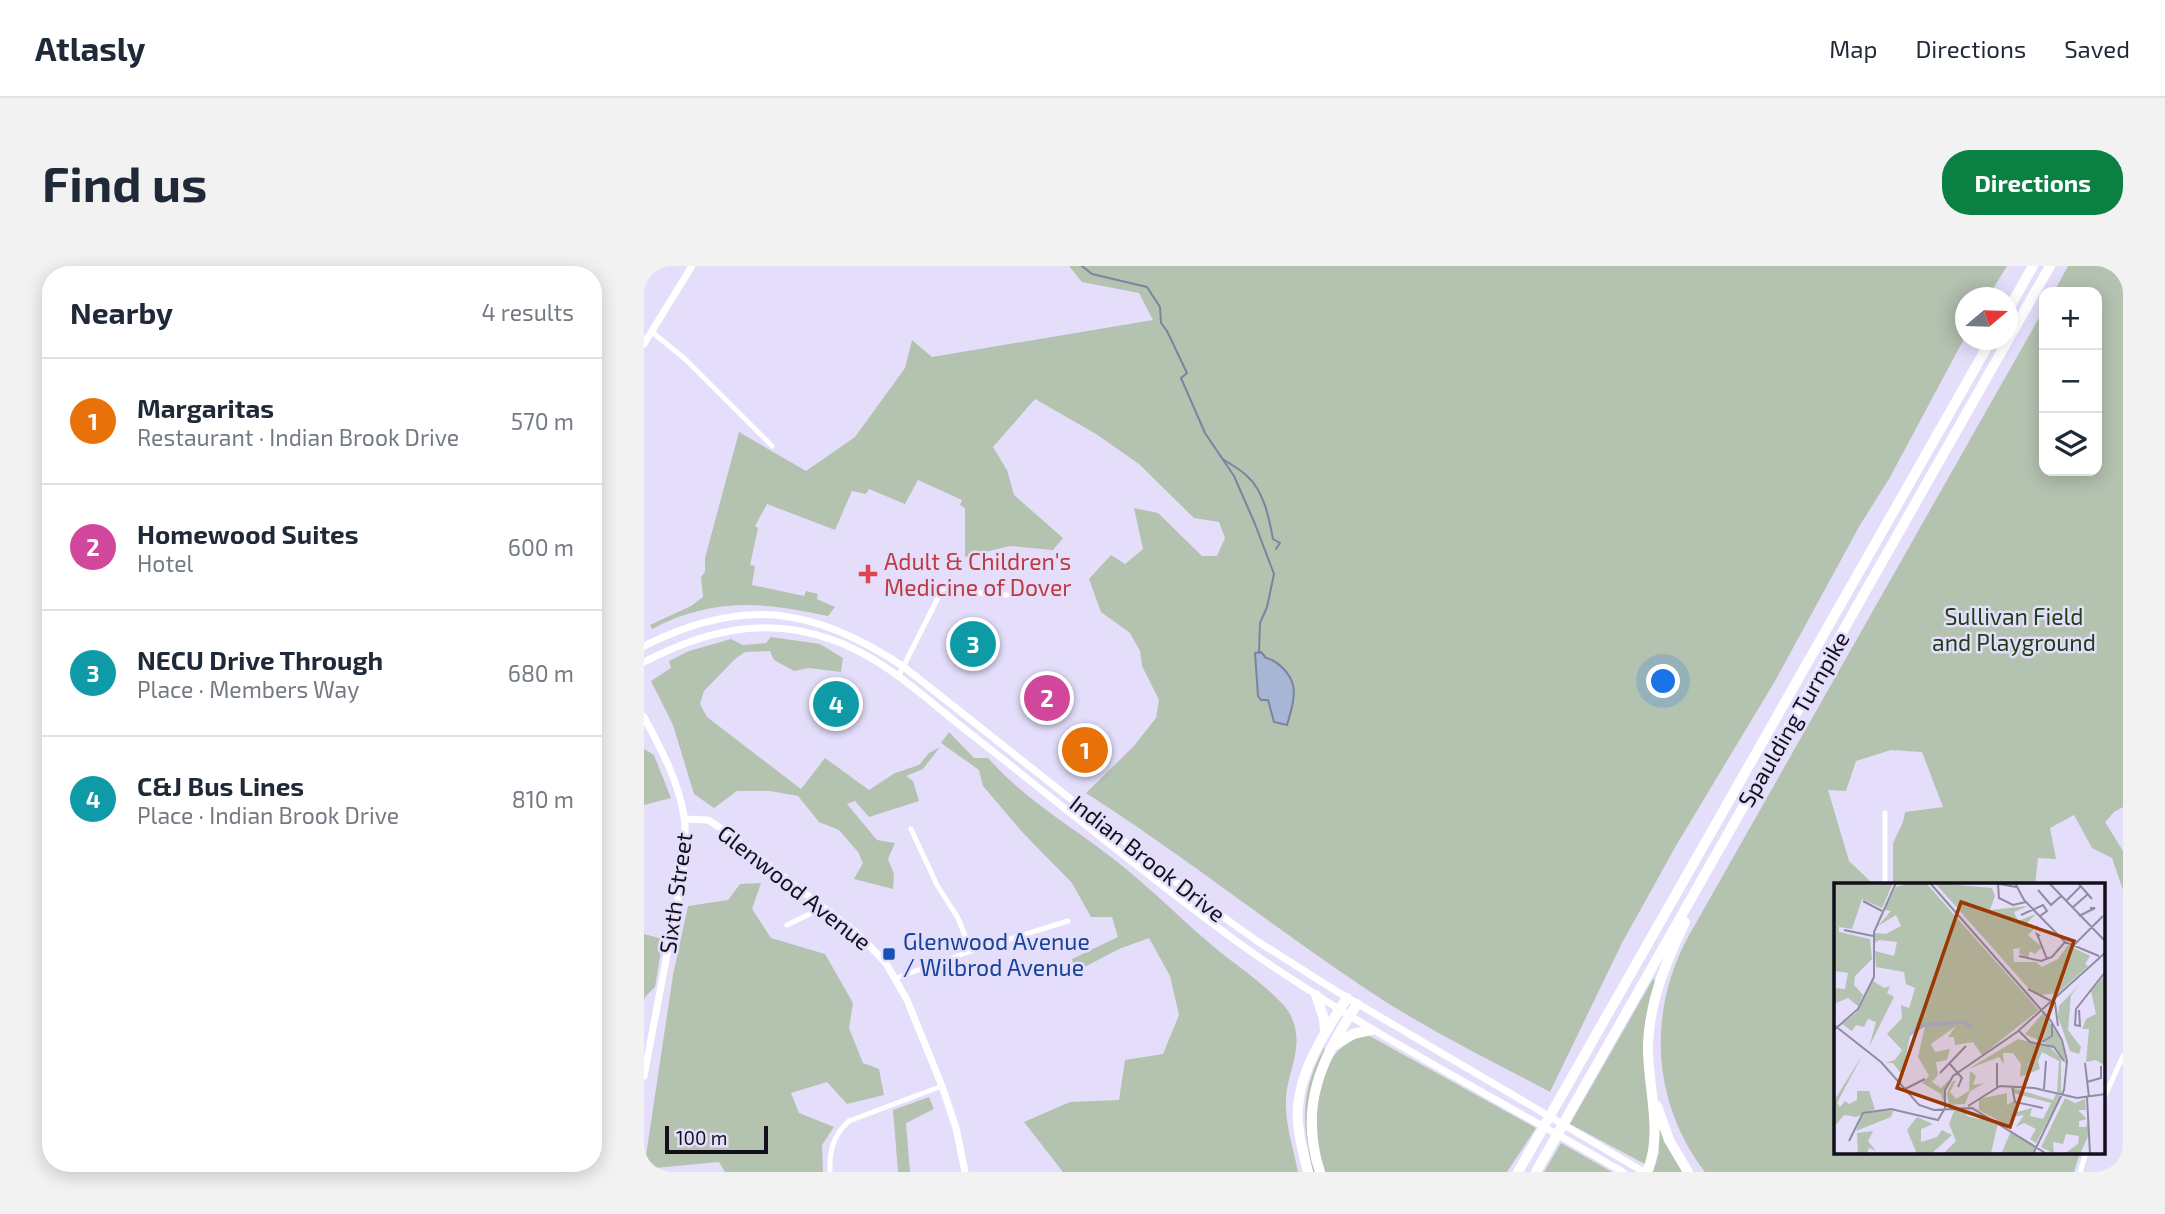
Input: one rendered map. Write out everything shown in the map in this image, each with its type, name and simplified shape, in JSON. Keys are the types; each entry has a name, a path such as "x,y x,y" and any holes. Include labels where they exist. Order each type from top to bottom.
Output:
{"highway":[{"path":"2018,291 2032,266"},
{"name":"Spaulding Turnpike","path":"1536,1172 2050,266"},
{"name":"Spaulding Turnpike","path":"1519,1170 1985,350"},
{"path":"1646,1172 1654,1155 1655,1141 1648,1045 1655,993 1693,896"},
{"path":"1317,995 1325,1023 1325,1036"},
{"path":"1308,1172 1298,1108 1306,1073 1347,998"},
{"path":"1320,1172 1312,1142 1315,1085 1331,1047 1357,1004"},
{"path":"1331,1047 1353,1034 1371,1030"},
{"path":"1651,1092 1669,1140 1688,1172"}],"main road":[{"path":"644,344 692,266"},
{"name":"Indian Brook Drive","path":"644,646 702,621 741,615 779,615 815,623 852,636 904,667 1206,905 1257,941 1357,1004 1646,1172"},
{"name":"Indian Brook Drive","path":"644,662 684,642 745,629 782,629 820,635 848,646 897,677 1236,940 1349,1017 1623,1172"},
{"name":"Sixth Street","path":"644,717 672,771 684,819 682,872 644,1076"},
{"name":"Glenwood Avenue","path":"684,819 713,822 874,948 896,978 942,1086 956,1128 965,1172"}],"street":[{"path":"652,332 685,359 772,446"},
{"path":"897,677 945,584 981,593 1007,595"},
{"path":"1885,813 1885,883"},
{"path":"911,829 937,885 958,918 971,951"},
{"path":"787,925 822,908"},
{"path":"896,978 1068,921"},
{"path":"2106,1094 2123,1056"},
{"path":"830,1172 832,1146 838,1132 849,1121 942,1086"},
{"path":"2080,1172 2085,1154"}],"green space":[{"path":"1069,266 2007,266 1994,287 1955,287 1955,350 1958,350 1775,681 1677,844 1622,943 1550,1092 1383,1000 1086,793 1133,747 1156,718 1159,700 1130,633 1101,612 1089,579 1111,555 1125,564 1143,549 1134,508 1158,513 1202,556 1217,556 1225,538 1219,522 1194,518 1139,464 1096,434 1035,399 993,447 1007,470 1014,495 1063,538 1053,550 1010,546 965,557 965,508 960,505 962,500 918,480 905,504 869,489 866,494 852,491 835,530 767,504 755,526 758,528 750,565 755,566 752,585 804,596 806,591 818,594 817,599 835,607 828,616 782,608 739,605 696,612 652,629 650,625 691,606 703,597 701,577 705,572 705,558 739,432 806,471 855,437 905,368 912,340 932,357 1153,320 1139,293 1082,282"},
{"name":"Sullivan Field and Playground","path":"2068,266 2123,266 2123,807 2105,822 2123,851 2123,890 2112,858 2092,848 2074,815 2050,828 2056,859 2038,858 2035,883 1893,882 1893,843 1905,812 1943,807 1922,752 1891,750 1856,761 1846,791 1828,790 1849,861 1870,883 1834,883 1834,1154 2080,1154 2074,1172 1705,1172 1687,1145 1674,1117 1661,1057 1661,1027 1666,996 1688,937 2039,318 2039,476 2102,476 2102,287 2057,287"},
{"path":"771,637 820,644 843,658 841,672 809,668 794,671 774,660 770,651 745,652 704,691 700,704 707,717 801,789 825,758 869,790 895,773 919,765 929,753 940,747 923,769 906,776 913,781 919,801 869,817 855,801 847,804 877,840 895,843 888,859 894,874 893,889 854,879 863,863 858,852 839,830 819,822 798,796 770,791 737,791 714,808 694,794 673,725 651,681 671,668 669,661 689,651 731,639 743,645 766,643"},
{"path":"949,732 974,758 988,758 1035,802 1120,864 1286,1008 1291,1016 1297,1040 1286,1109 1298,1172 1063,1172 1024,1122 1070,1102 1119,1100 1125,1060 1163,1054 1179,1015 1170,976 1149,938 1119,949 1075,972 1072,959 1118,937 1112,917 1091,917 1072,883 1024,834 983,786 979,770 941,743"},
{"path":"644,749 654,755 671,798 644,805"},
{"path":"761,883 752,909 771,938 825,954 853,1003 849,1028 863,1063 879,1069 884,1095 847,1104 827,1082 791,1093 799,1113 834,1127 822,1145 823,1172 725,1172 719,1162 644,1169 673,975 688,906 728,900 740,884"},
{"path":"644,934 663,939 655,987 644,1001"},
{"path":"1653,979 1655,980 1649,1004 1652,1146 1645,1164 1570,1124"},
{"path":"1368,1035 1536,1128 1507,1172 1324,1172 1317,1112 1319,1091 1325,1072 1335,1055 1349,1042"},
{"path":"1324,1048 1311,1096 1310,1123 1316,1172 1313,1172 1305,1108 1311,1079"},
{"path":"929,1097 934,1109 906,1123 910,1172 898,1172 893,1110"},
{"path":"1658,1128 1683,1172 1653,1172 1659,1153"},
{"path":"1561,1143 1612,1172 1544,1172"}],"water":[{"path":"1261,652 1282,668 1293,685 1294,695 1287,725 1274,722 1268,700 1261,700 1258,696 1255,653"}],"waterway":[{"path":"1082,266 1092,274 1147,287 1160,307 1161,323 1187,373 1181,378 1205,433 1234,476 1274,574 1267,607 1260,623 1259,653"},
{"path":"1223,459 1244,474 1258,489 1265,505 1273,539 1280,543 1276,549"}],"place":[{"name":"Adult & Children's Medicine of Dover","path":"868,574"},
{"name":"NECU Drive Through","path":"973,644"},
{"name":"Homewood Suites","path":"1047,698"},
{"name":"C&J Bus Lines","path":"836,704"},
{"name":"Margaritas","path":"1085,750"},
{"name":"Glenwood Avenue / Wilbrod Avenue","path":"889,954"}]}
